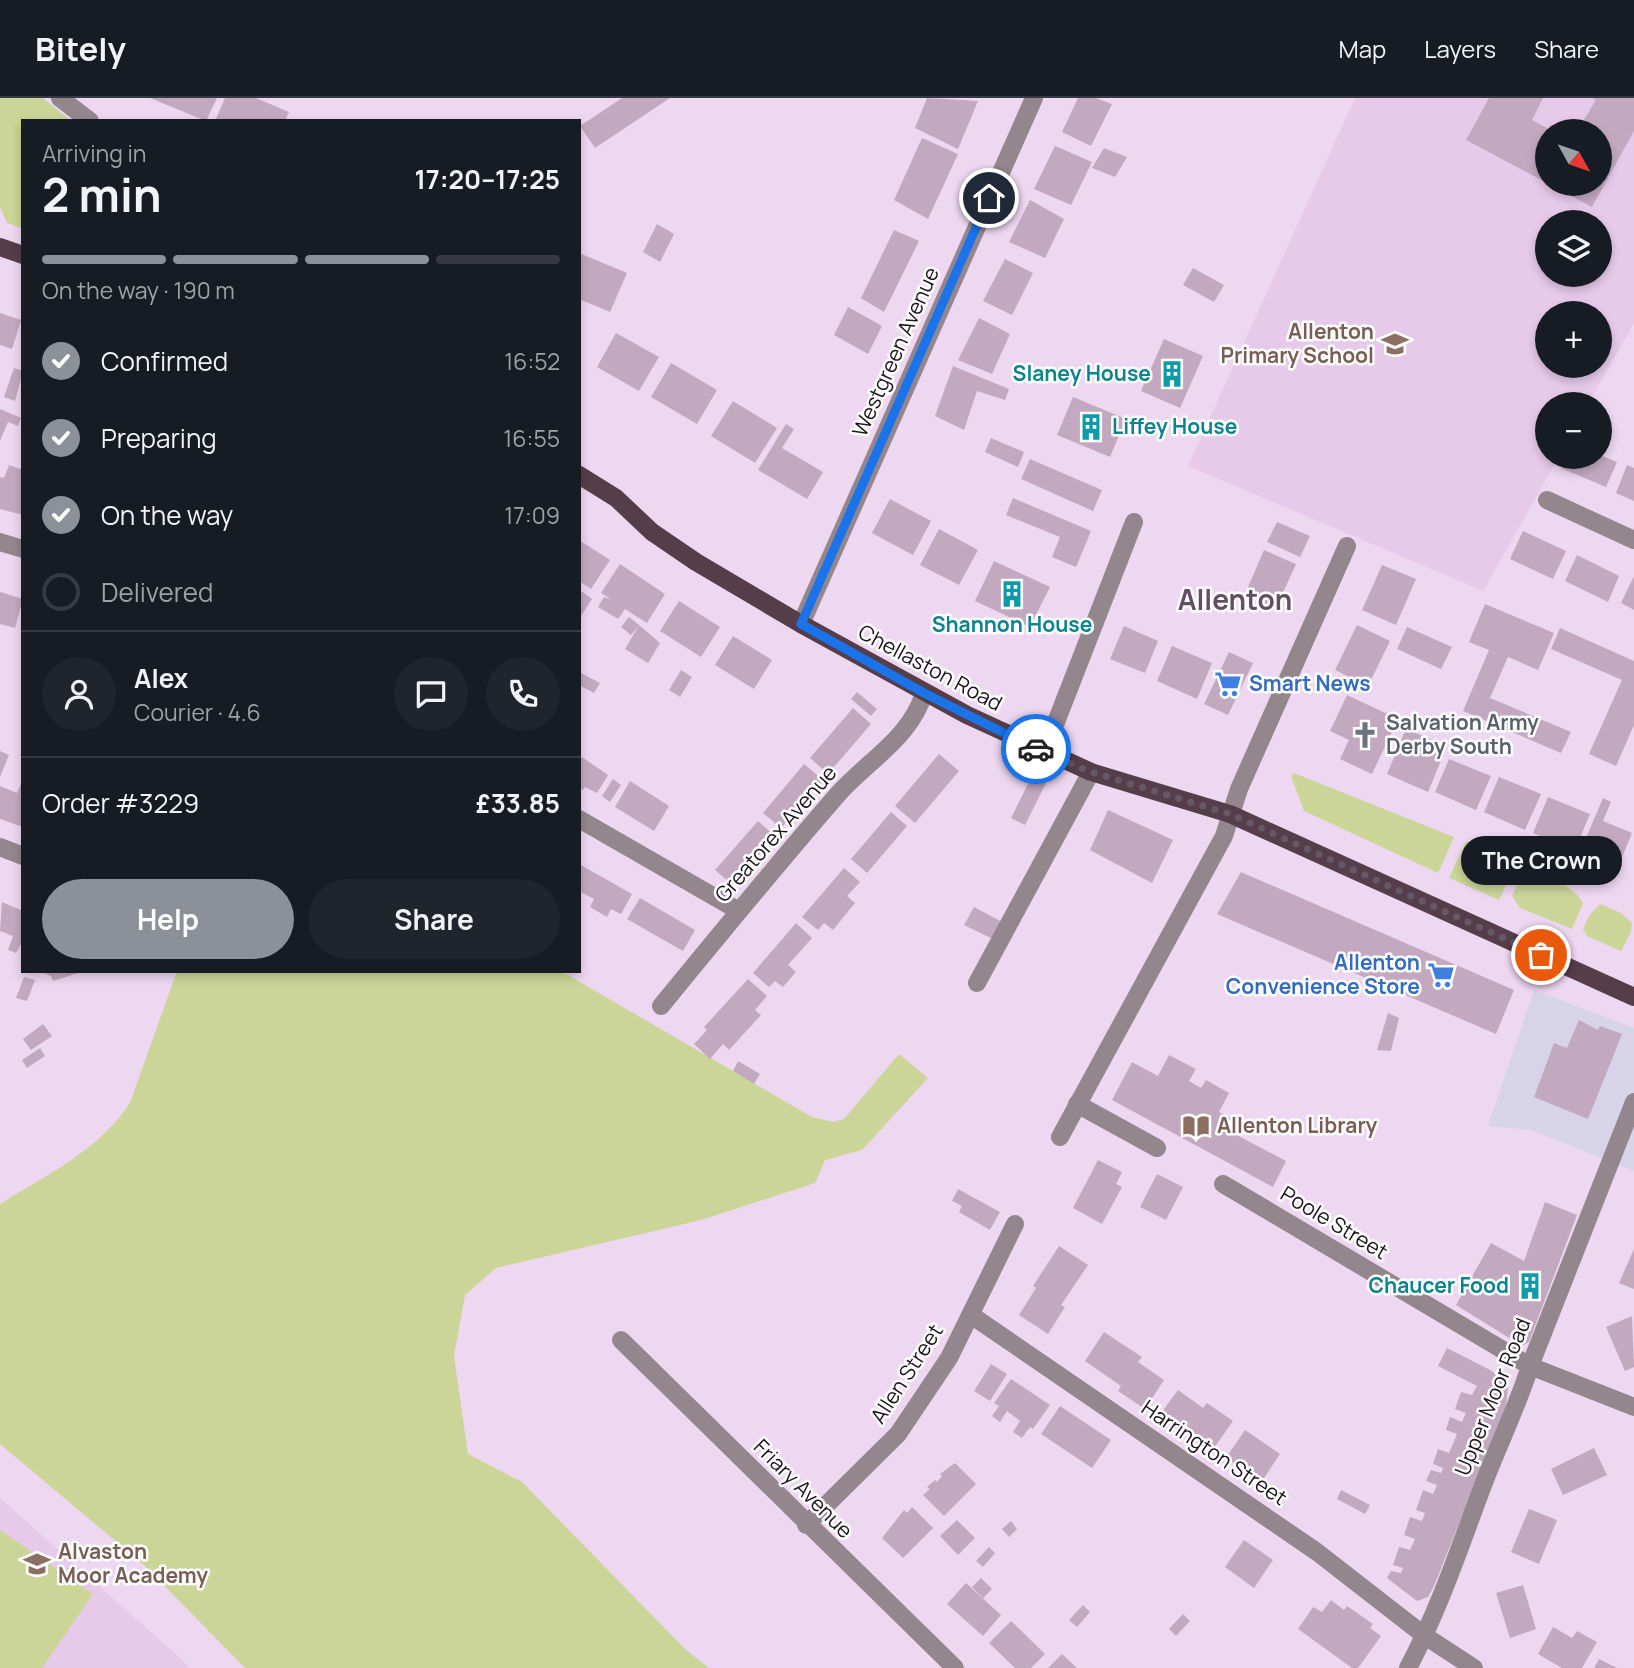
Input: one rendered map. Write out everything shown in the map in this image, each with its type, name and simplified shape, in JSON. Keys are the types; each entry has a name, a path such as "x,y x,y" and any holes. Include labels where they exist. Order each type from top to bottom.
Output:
{"main road":[{"path":"0,247 21,254"},
{"name":"Chellaston Road","path":"581,476 616,498 652,532 801,624 924,693 1091,772 1230,814 1634,997"}],"street":[{"path":"60,98 87,119"},
{"name":"Westgreen Avenue","path":"801,624 1034,98"},
{"path":"1547,500 1634,540"},
{"path":"1044,752 1134,523"},
{"path":"0,542 21,548"},
{"path":"1060,1138 1224,836 1230,814 1347,547"},
{"name":"Greatorex Avenue","path":"661,1006 842,790 896,740 918,713 924,693"},
{"path":"977,983 1091,772"},
{"path":"581,820 739,911"},
{"path":"0,847 21,855"},
{"name":"Upper Moor Road","path":"1408,1668 1425,1636 1495,1453 1519,1402 1530,1366 1634,1102"},
{"path":"1077,1104 1157,1148"},
{"name":"Poole Street","path":"1223,1184 1530,1366 1634,1407"},
{"name":"Allen Street","path":"806,1525 898,1434 949,1358 1015,1224"},
{"name":"Harrington Street","path":"971,1315 1317,1552 1425,1636 1474,1668"},
{"name":"Friary Avenue","path":"621,1340 806,1525 955,1668"}],"shaded area":[{"name":"Allenton Primary School","path":"1355,98 1634,98 1634,323 1612,362 1612,301 1535,301 1535,378 1603,378 1595,392 1535,392 1535,469 1552,469 1483,591 1188,466"},
{"path":"1534,990 1634,1028 1634,1171 1531,1130 1488,1126"},
{"name":"Alvaston Moor Academy","path":"0,1498 180,1658 190,1668 0,1668"}],"green space":[{"path":"0,98 43,98 69,119 21,119 21,228 7,223 0,207"},
{"path":"1294,773 1454,837 1438,873 1304,811 1291,776"},
{"path":"1466,841 1516,864 1499,900 1449,878"},
{"path":"1525,868 1557,881 1578,896 1583,903 1572,929 1520,908 1512,896"},
{"path":"1600,904 1621,913 1632,923 1631,932 1621,951 1587,936 1583,929 1589,916"},
{"path":"176,973 564,973 812,1117 833,1122 844,1119 899,1054 928,1078 862,1150 825,1160 815,1183 701,1220 496,1268 465,1295 454,1356 468,1454 522,1482 686,1650 709,1668 245,1668 144,1565 0,1444 0,1204 54,1172 87,1148 103,1135 130,1103"},
{"path":"0,1530 93,1594 42,1668 0,1668"}],"building":[{"path":"150,98 217,98 207,119"},
{"path":"225,98 256,98 289,112 286,119 216,119"},
{"path":"622,98 670,98 595,148 581,125"},
{"path":"927,98 978,101 958,149 915,128"},
{"path":"1078,98 1096,98 1112,104 1091,146 1062,132"},
{"path":"1489,98 1543,98 1532,120 1535,122 1535,177 1466,140"},
{"path":"1592,98 1634,98 1634,131 1612,171 1612,119 1584,119 1596,100"},
{"path":"922,138 958,154 928,219 894,200"},
{"path":"1055,146 1092,162 1071,205 1034,189"},
{"path":"1104,148 1127,157 1115,177 1092,168"},
{"path":"1571,196 1598,196 1592,207"},
{"path":"1030,200 1064,219 1045,258 1009,242"},
{"path":"657,224 674,234 660,262 643,252"},
{"path":"894,230 919,241 884,312 861,298"},
{"path":"581,254 627,273 610,312 581,300"},
{"path":"1005,259 1033,273 1012,315 983,301"},
{"path":"1193,268 1224,285 1214,302 1183,285"},
{"path":"848,307 882,326 868,354 834,335"},
{"path":"0,313 21,320 12,349 0,345"},
{"path":"979,318 1010,334 992,374 958,360"},
{"path":"616,333 659,357 639,391 597,367"},
{"name":"Slaney House","path":"1164,339 1203,356 1180,408 1141,391"},
{"path":"671,363 717,390 697,424 651,397"},
{"path":"953,366 1009,389 1005,400 977,391 964,430 935,416"},
{"path":"14,368 21,370 15,401 4,397"},
{"name":"Liffey House","path":"1073,397 1126,419 1110,457 1057,435"},
{"path":"733,401 777,428 755,463 711,436"},
{"path":"0,409 21,418 18,426 8,422 0,441"},
{"path":"786,424 794,429 782,448 823,472 807,499 758,470"},
{"path":"991,438 1024,452 1018,467 985,452"},
{"path":"1030,459 1102,490 1093,511 1021,479"},
{"path":"1612,460 1617,462 1606,487 1563,469 1612,469"},
{"path":"9,465 21,469 21,514 0,509 0,477 4,478"},
{"path":"1627,465 1634,468 1634,501 1616,493"},
{"path":"1013,498 1091,531 1076,567 1052,557 1060,537 1006,515"},
{"path":"890,499 931,521 913,555 872,533"},
{"path":"1277,522 1310,536 1300,557 1267,542"},
{"path":"939,529 978,550 959,585 920,565"},
{"path":"1523,531 1566,551 1553,579 1510,559"},
{"path":"581,541 610,560 591,589 581,582"},
{"path":"1264,550 1296,564 1276,608 1245,594"},
{"path":"1577,555 1619,576 1608,602 1565,581"},
{"name":"Shannon House","path":"994,561 1050,587 1030,627 975,601"},
{"path":"620,564 665,594 647,623 625,609 618,619 598,607 604,597 612,600 601,593"},
{"path":"1382,565 1416,579 1396,625 1362,610"},
{"path":"1634,576 1634,610 1621,603"},
{"path":"581,591 592,599 581,616"},
{"path":"0,592 21,598 15,628 0,624"},
{"path":"679,601 720,627 701,657 660,631"},
{"path":"1485,604 1554,633 1538,670 1508,657 1490,698 1571,732 1561,753 1463,711 1489,650 1469,642"},
{"path":"629,617 639,625 631,635 621,627"},
{"path":"639,625 660,643 648,663 625,649"},
{"path":"1357,625 1390,641 1368,686 1335,670"},
{"path":"1124,626 1158,641 1145,673 1110,659"},
{"path":"1407,627 1452,647 1441,669 1397,649"},
{"path":"1560,628 1634,661 1634,725 1616,766 1589,754 1622,680 1551,649"},
{"path":"733,636 772,660 754,689 715,665"},
{"path":"1172,646 1212,663 1197,699 1157,681"},
{"name":"Smart News","path":"1229,652 1253,663 1228,715 1204,704"},
{"path":"681,670 692,677 680,697 669,690"},
{"path":"581,673 600,683 594,693 581,686"},
{"path":"857,692 877,709 871,716 851,699"},
{"name":"Salvation Army Derby South","path":"1347,695 1398,719 1372,774 1340,759 1349,740 1330,731"},
{"path":"853,708 871,724 828,774 810,758"},
{"path":"1406,729 1447,746 1428,792 1387,774"},
{"path":"0,751 9,755 0,777"},
{"path":"939,754 959,771 915,823 895,806"},
{"path":"581,756 608,775 597,793 585,787 583,790"},
{"path":"1449,759 1491,776 1476,810 1435,792"},
{"path":"804,764 823,780 781,828 763,813"},
{"path":"1032,776 1046,783 1025,825 1011,818"},
{"path":"1499,777 1541,794 1525,830 1484,812"},
{"path":"613,779 621,785 610,802 602,796"},
{"path":"630,781 669,806 654,831 615,807"},
{"path":"21,784 21,826 0,819 0,786 17,793"},
{"path":"1548,797 1590,814 1575,850 1533,833"},
{"path":"1603,798 1611,802 1603,821 1632,833 1618,867 1580,852"},
{"path":"1108,810 1173,840 1152,883 1090,850"},
{"path":"891,812 907,826 867,873 851,859"},
{"path":"758,821 775,836 733,885 715,870"},
{"path":"581,865 632,894 621,914 611,909 607,917 590,907 594,899 581,892"},
{"path":"844,868 860,882 847,896 855,903 833,930 824,923 818,930 802,917"},
{"path":"1241,872 1514,990 1496,1034 1217,914"},
{"path":"640,898 695,930 683,951 627,919"},
{"path":"2,902 21,910 21,944 16,953 8,950 13,936 0,931"},
{"path":"974,907 1002,922 993,939 964,925"},
{"path":"796,923 812,938 788,965 796,972 783,987 775,981 769,987 753,973"},
{"path":"44,973 78,973 53,981 51,976"},
{"path":"24,977 35,980 27,1001 16,998"},
{"path":"748,979 767,996 755,1010 761,1015 729,1050 723,1044 710,1059 694,1044 707,1030 704,1027"},
{"path":"1388,1013 1399,1018 1391,1051 1377,1050"},
{"path":"1579,1020 1598,1030 1600,1026 1622,1034 1588,1119 1534,1097 1554,1043 1567,1048"},
{"path":"43,1024 52,1036 31,1050 23,1039"},
{"path":"40,1048 45,1056 27,1068 22,1060"},
{"name":"Allenton Library","path":"1169,1055 1196,1069 1189,1081 1201,1088 1206,1080 1229,1093 1219,1112 1235,1120 1229,1131 1286,1161 1273,1187 1112,1100 1132,1062 1158,1076"},
{"path":"738,1061 760,1074 754,1084 733,1071"},
{"path":"1098,1160 1122,1172 1116,1184 1122,1187 1102,1224 1073,1208"},
{"path":"1157,1174 1183,1187 1166,1220 1140,1207"},
{"path":"958,1189 1000,1212 990,1230 959,1212 962,1206 952,1201"},
{"name":"Chaucer Food","path":"1545,1202 1577,1215 1529,1342 1522,1346 1456,1305 1491,1243 1524,1261"},
{"path":"1059,1246 1088,1265 1061,1305 1065,1307 1048,1334 1019,1315 1036,1288 1033,1286"},
{"path":"1634,1249 1634,1289 1619,1283"},
{"path":"1632,1316 1634,1367 1625,1371 1606,1327"},
{"path":"1104,1332 1142,1357 1138,1362 1164,1380 1145,1409 1118,1391 1121,1386 1085,1361"},
{"path":"1447,1348 1492,1371 1508,1388 1506,1406 1434,1586 1428,1597 1417,1601 1387,1578 1391,1571 1401,1573 1403,1568 1393,1565 1399,1547 1410,1550 1415,1539 1404,1535 1410,1517 1422,1521 1425,1513 1416,1510 1423,1490 1433,1494 1437,1485 1426,1481 1431,1470 1441,1473 1443,1468 1433,1464 1438,1449 1449,1453 1457,1434 1446,1430 1450,1417 1462,1422 1466,1413 1455,1409 1461,1392 1472,1395 1477,1386 1438,1366"},
{"path":"991,1364 1007,1374 990,1401 974,1391"},
{"path":"1011,1379 1050,1405 1033,1429 1030,1427 1022,1438 1013,1432 1020,1421 1007,1411 1000,1422 992,1416 999,1406 994,1403"},
{"path":"1178,1390 1203,1408 1207,1403 1233,1421 1214,1448 1188,1429 1184,1434 1159,1416"},
{"path":"1060,1406 1111,1440 1092,1468 1041,1434"},
{"path":"1245,1430 1280,1454 1262,1481 1226,1458"},
{"path":"1594,1448 1607,1475 1563,1495 1551,1469"},
{"path":"955,1463 976,1484 944,1516 923,1495 930,1489 927,1487 942,1476 940,1474"},
{"path":"1341,1490 1370,1505 1365,1514 1337,1499"},
{"path":"912,1507 933,1528 903,1558 882,1538 904,1510 907,1513"},
{"path":"1529,1509 1557,1520 1539,1564 1511,1552"},
{"path":"957,1520 975,1538 958,1555 940,1536"},
{"path":"1011,1521 1017,1529 1009,1537 1002,1529"},
{"path":"1244,1540 1273,1560 1254,1588 1225,1567"},
{"path":"989,1547 995,1553 983,1567 976,1561"},
{"path":"981,1578 992,1589 983,1598 972,1587"},
{"path":"966,1583 1001,1615 983,1636 947,1604"},
{"path":"1523,1585 1536,1629 1510,1638 1496,1593"},
{"path":"1331,1600 1344,1610 1347,1606 1373,1624 1370,1628 1381,1636 1358,1668 1352,1668 1298,1629 1313,1607 1322,1612"},
{"path":"1083,1605 1090,1612 1077,1627 1069,1620"},
{"path":"1183,1614 1190,1621 1176,1636 1169,1629"},
{"path":"1011,1621 1045,1654 1031,1668 1015,1668 989,1643"},
{"path":"1553,1627 1572,1638 1577,1631 1597,1642 1582,1668 1562,1668 1538,1654"},
{"path":"1062,1654 1077,1668 1048,1668"},
{"path":"1599,1659 1617,1668 1594,1668"}],"way so far":[{"path":"1036,749 1091,772 1230,814 1541,955"}],"place":[{"name":"Allenton Primary School","path":"1395,344"},
{"name":"Slaney House","path":"1172,374"},
{"name":"Liffey House","path":"1091,427"},
{"name":"Shannon House","path":"1012,594"},
{"name":"Smart News","path":"1228,684"},
{"name":"Salvation Army Derby South","path":"1365,735"},
{"name":"The Crown","path":"1541,955"},
{"name":"Allenton Convenience Store","path":"1441,975"},
{"name":"Allenton Library","path":"1196,1126"},
{"name":"Chaucer Food","path":"1530,1286"},
{"name":"Alvaston Moor Academy","path":"37,1564"}],"district":[{"name":"Allenton","path":"1235,600"}],"route":[{"path":"989,198 801,624 924,693 1036,749"}]}
